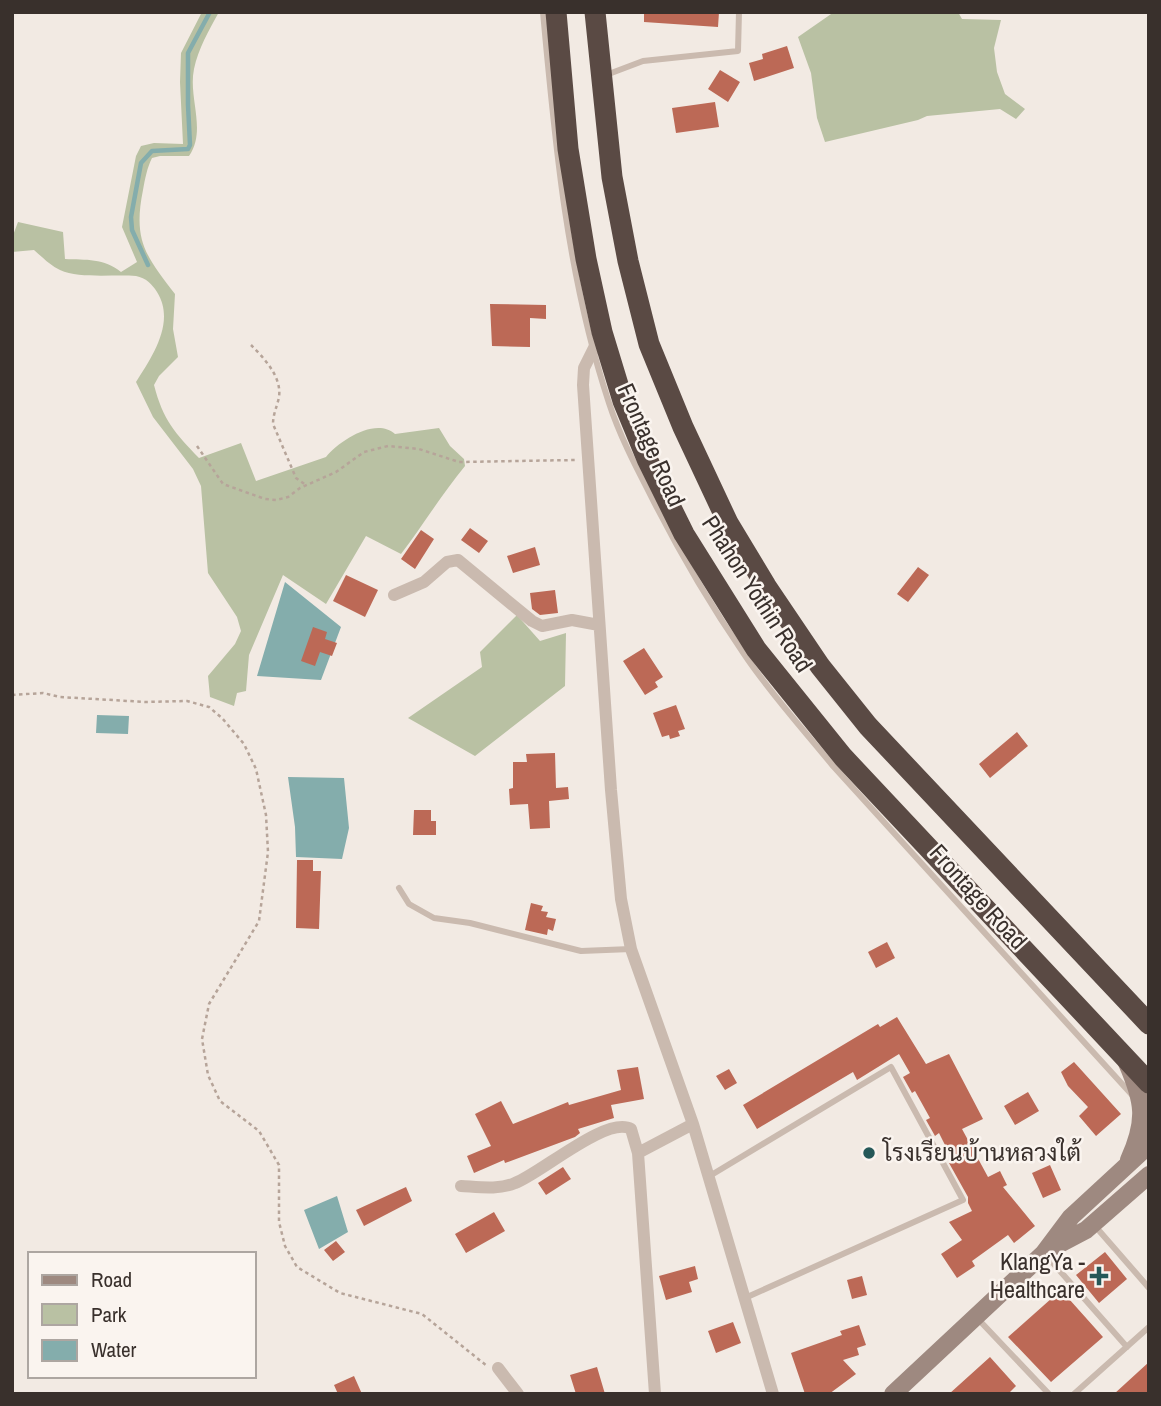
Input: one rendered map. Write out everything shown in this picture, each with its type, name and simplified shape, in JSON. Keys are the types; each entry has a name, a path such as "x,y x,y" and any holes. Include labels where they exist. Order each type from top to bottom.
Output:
{"highway":[{"name":"Phahon Yothin Road","path":"556,12 568,149 586,258 602,331 622,401 684,534 756,649 843,757 1149,1083"},
{"name":"Phahon Yothin Road","path":"595,12 612,177 628,261 649,344 727,523 820,666 868,726 1149,1024"}],"main road":[{"path":"1125,1058 1141,1098 1139,1137 1126,1166"},
{"path":"893,1394 1044,1253 1071,1217 1149,1145"},
{"path":"1044,1253 1093,1224 1147,1178"}],"street":[{"path":"602,331 584,368 583,385 621,899 631,949 693,1124 773,1394"},
{"path":"394,595 424,582 447,562 458,560 532,621 542,626 572,620 599,625"},
{"path":"638,1153 693,1124"},
{"path":"461,1186 504,1187 518,1183 585,1141 615,1127 626,1126 631,1129 638,1153 655,1394"},
{"path":"498,1368 519,1394"}],"lane":[{"name":"Frontage Road","path":"543,12 555,151 573,261 593,351 610,406 673,540 745,656 833,766 1141,1105"},
{"path":"602,76 643,61 738,51 739,12"},
{"path":"399,888 409,904 434,918 470,923 581,951 631,949"},
{"path":"708,1177 891,1067 963,1200 744,1298"},
{"path":"1093,1224 1149,1288"},
{"path":"1044,1253 1127,1347"},
{"path":"977,1317 1049,1394"},
{"path":"1074,1394 1149,1327"}],"path":[{"path":"251,345 265,358 275,374 279,398 273,415 274,424 296,478 306,485"},
{"path":"197,446 223,484 264,499 276,500 288,497 306,485 337,472 364,452 388,446 419,449 459,462 589,460"},
{"path":"12,695 43,693 60,697 146,702 187,701 209,706 244,744 256,769 266,815 268,852 259,921 209,1004 202,1039 208,1075 220,1101 259,1131 279,1165 279,1222 285,1246 297,1267 340,1293 422,1314 484,1366 498,1368"}],"green space":[{"path":"202,12 219,12 201,47 194,69 197,136 194,146 189,156 152,158 140,207 144,246 175,294 173,329 178,357 154,385 166,417 199,458 241,443 256,481 326,457 349,438 378,428 395,434 439,428 450,446 464,459 465,466 401,554 366,536 326,604 283,575 249,655 246,691 237,693 234,706 210,697 208,676 235,644 241,631 237,617 208,573 201,486 193,469 153,417 136,382 155,350 163,327 162,303 157,292 140,277 68,273 53,266 34,250 12,252 12,238 18,222 63,232 65,259 101,262 121,272 137,262 122,227 136,156 141,146 154,143 183,144 181,53"},
{"path":"834,12 958,12 962,19 1001,20 994,48 997,72 1005,94 1025,109 1016,119 1000,109 927,116 825,142 817,118 811,73 798,37"},
{"path":"517,615 540,641 566,633 565,686 475,756 408,718 482,667 480,652"}],"water":[{"path":"285,582 341,627 321,680 257,676"},
{"path":"97,715 129,716 128,734 96,733"},
{"path":"288,777 344,778 349,828 342,859 296,857"},
{"path":"337,1196 348,1232 319,1249 304,1210"}],"building":[{"path":"644,12 719,12 718,27 644,22"},
{"path":"787,46 794,68 754,81 749,63 763,59 762,54"},
{"path":"720,70 740,82 728,102 708,89"},
{"path":"715,102 719,127 676,133 672,108"},
{"path":"490,304 546,305 546,319 530,318 530,347 492,346"},
{"path":"470,528 488,541 479,553 461,540"},
{"path":"421,530 434,539 415,569 401,559"},
{"path":"535,547 540,565 513,573 507,556"},
{"path":"918,567 929,575 908,602 897,594"},
{"path":"346,575 378,590 365,617 333,601"},
{"path":"555,590 558,613 540,615 532,609 530,593"},
{"path":"313,627 327,632 325,639 337,643 332,656 320,652 315,666 301,661"},
{"path":"644,648 663,677 655,682 658,687 645,695 623,661"},
{"path":"676,705 685,729 678,731 680,736 670,739 669,735 662,737 653,713"},
{"path":"1017,732 1028,746 990,778 979,764"},
{"path":"555,753 556,788 568,787 569,799 549,801 550,828 530,829 528,804 510,805 509,789 513,788 513,762 527,762 526,754"},
{"path":"414,810 431,810 431,821 436,821 436,835 413,835"},
{"path":"297,860 313,860 313,871 321,871 319,929 296,928"},
{"path":"531,903 543,906 541,911 548,912 546,917 556,919 553,931 548,929 547,935 525,930"},
{"path":"887,942 895,958 876,968 868,952"},
{"path":"897,1017 926,1064 949,1054 983,1119 962,1129 988,1177 1000,1171 1007,1185 1003,1187 1035,1226 1014,1243 1008,1235 972,1261 975,1266 957,1278 941,1254 962,1240 949,1222 972,1211 968,1197 949,1163 953,1161 939,1133 935,1136 926,1120 930,1118 915,1091 912,1093 903,1077 910,1073 899,1054 857,1080 853,1072 757,1129 743,1105 878,1024 880,1027"},
{"path":"1074,1062 1121,1114 1096,1136 1079,1116 1088,1107 1068,1086 1061,1072"},
{"path":"638,1067 644,1099 611,1105 614,1118 578,1129 580,1133 575,1137 505,1163 504,1160 474,1173 467,1156 491,1146 475,1114 501,1101 513,1124 568,1102 569,1105 621,1090 617,1070"},
{"path":"729,1069 737,1083 725,1090 716,1076"},
{"path":"1028,1092 1039,1111 1015,1125 1004,1106"},
{"path":"1050,1165 1061,1190 1043,1198 1032,1173"},
{"path":"563,1167 571,1179 546,1195 538,1183"},
{"path":"406,1187 412,1201 364,1226 356,1210"},
{"path":"494,1212 505,1231 466,1253 455,1234"},
{"path":"336,1241 345,1252 333,1261 324,1250"},
{"path":"1105,1252 1127,1279 1099,1303 1076,1275"},
{"path":"695,1266 698,1279 689,1282 692,1292 666,1300 659,1276"},
{"path":"862,1276 867,1295 852,1299 847,1280"},
{"path":"1061,1290 1103,1337 1051,1382 1008,1337"},
{"path":"733,1322 741,1343 716,1353 708,1331"},
{"path":"859,1325 866,1345 857,1348 859,1355 843,1360 856,1374 829,1394 805,1394 791,1353 842,1335 840,1331"},
{"path":"990,1357 1016,1386 1008,1394 949,1394"},
{"path":"1149,1362 1149,1394 1114,1394"},
{"path":"597,1367 605,1394 576,1394 570,1375"},
{"path":"354,1376 362,1394 338,1394 334,1385"}],"waterway":[{"path":"148,265 132,230 131,217 141,163 152,151 188,149 190,145 188,53 210,12"}],"place":[{"name":"โรงเรียนบ้านหลวงใต้","path":"869,1153"},
{"name":"KlangYa - Healthcare","path":"1099,1276"}]}
